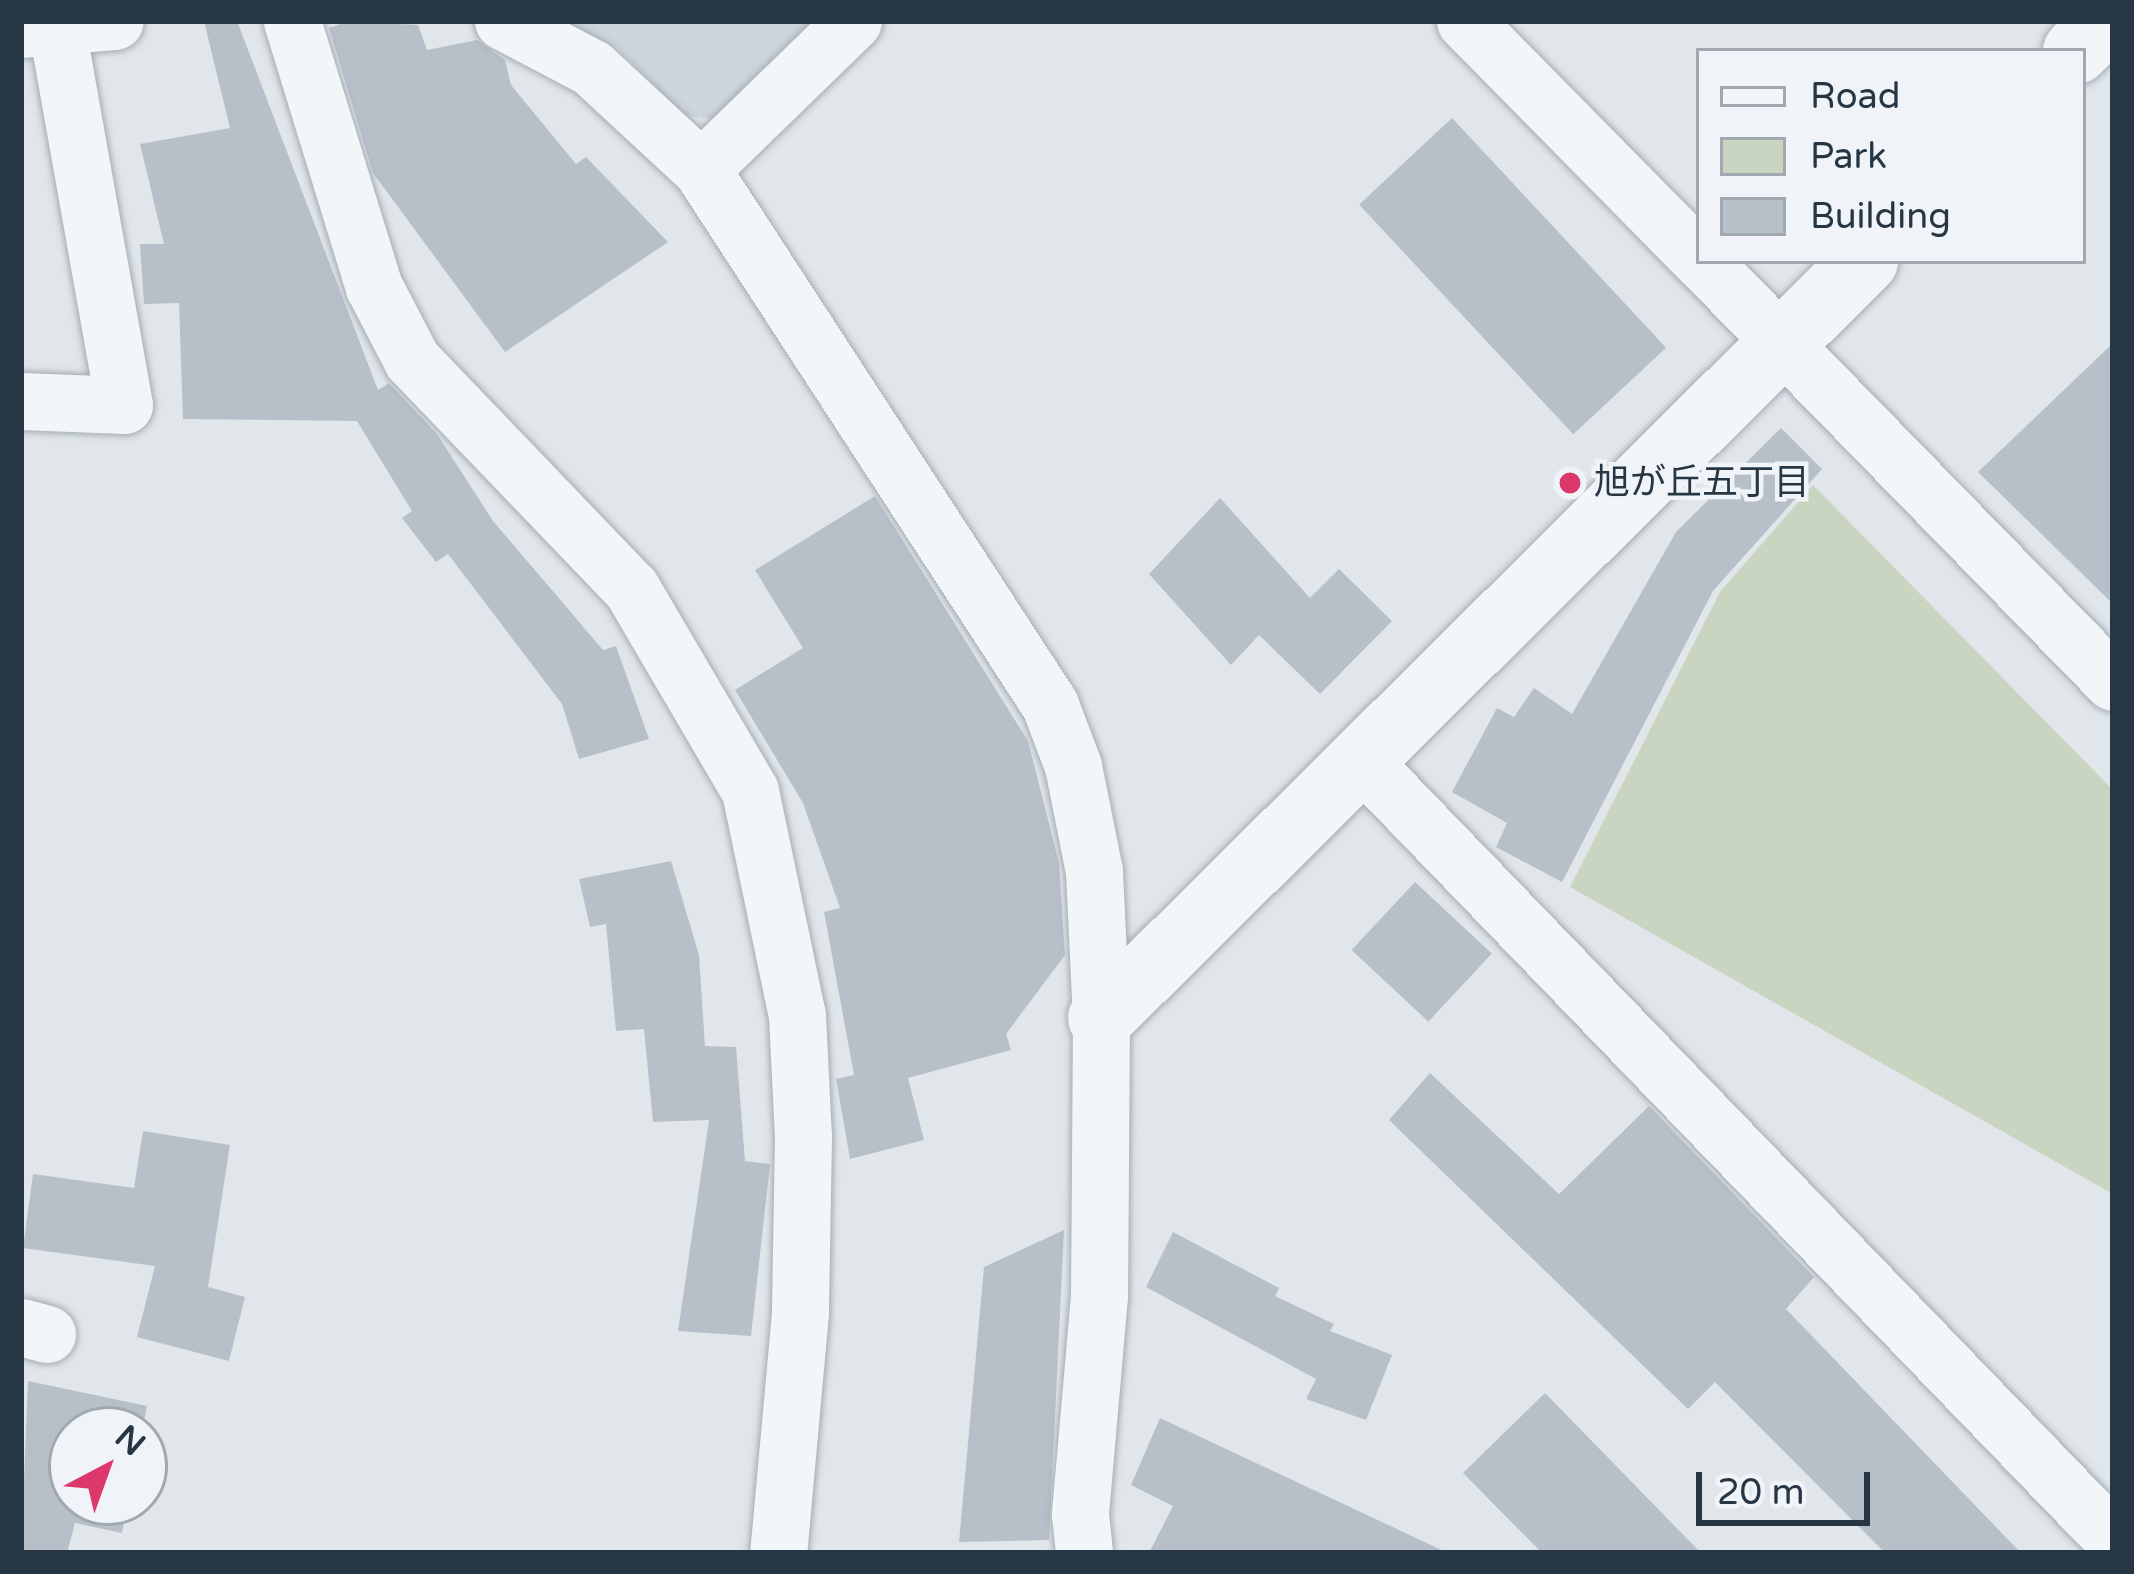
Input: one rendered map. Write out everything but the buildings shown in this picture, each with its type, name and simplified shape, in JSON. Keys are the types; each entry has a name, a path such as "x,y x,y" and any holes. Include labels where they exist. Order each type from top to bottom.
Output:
{"street":[{"path":"21,401 124,405 39,29 115,21"},
{"path":"292,21 374,287 412,360 631,587 750,790 797,1015 803,1136 800,1313 778,1553"},
{"path":"502,21 592,68 701,169 1050,705 1073,766 1094,871 1101,1018 1100,1297 1080,1514 1084,1553"},
{"path":"701,169 853,21"},
{"path":"1466,21 1696,256"},
{"path":"2080,48 2107,21"},
{"path":"1704,264 2113,682"},
{"path":"1101,1018 1862,264"},
{"path":"1361,760 2113,1539"}],"shaded area":[{"path":"564,21 817,21 717,119 684,116 617,47"}],"green space":[{"path":"1813,485 2113,790 2113,1194 1570,887 1720,592"}],"place":[{"name":"旭が丘五丁目","path":"1570,483"}]}
